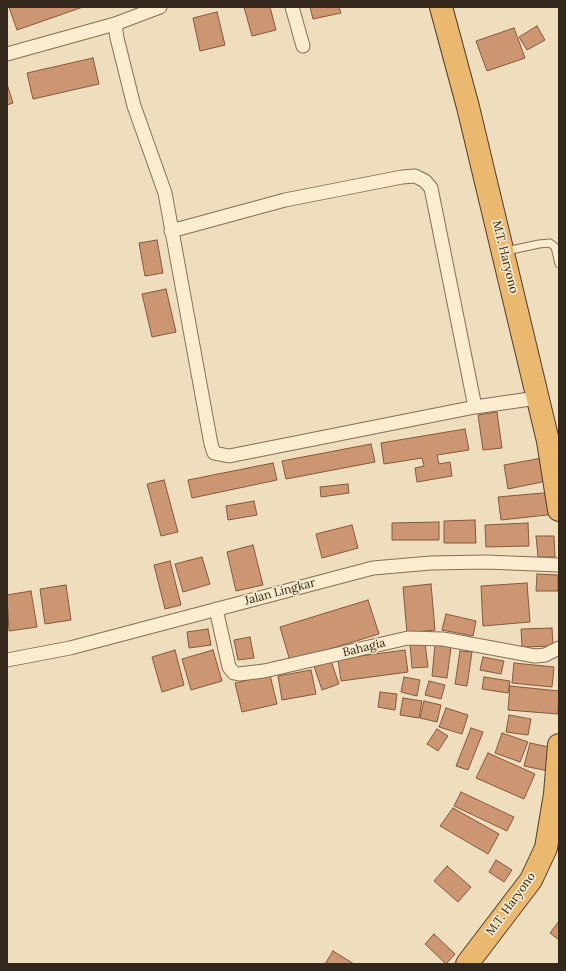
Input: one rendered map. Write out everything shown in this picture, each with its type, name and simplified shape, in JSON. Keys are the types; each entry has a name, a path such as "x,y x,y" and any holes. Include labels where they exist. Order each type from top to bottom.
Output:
{"highway":[{"name":"M.T. Haryono","path":"441,7 468,107 504,252 537,398 556,465 559,510"},
{"name":"M.T. Haryono","path":"467,964 531,880 539,865 546,848 557,795 559,745"}],"street":[{"path":"7,54 115,24 160,7"},
{"path":"292,7 303,46"},
{"path":"115,24 118,45 134,106 165,193 210,444 214,453 229,456 475,407 537,398"},
{"path":"172,231 285,200 402,177 415,176 425,181 431,188 475,407"},
{"name":"Jalan Lingkar","path":"7,660 70,648 373,568 431,563 486,562 559,566"},
{"name":"Bahagia","path":"216,609 229,667 234,673 264,671 408,638 442,639 535,656 545,655 559,648"}],"lane":[{"path":"504,252 550,243 555,246 559,264"}],"building":[{"path":"9,7 83,7 17,30"},
{"path":"244,7 270,7 276,30 252,36"},
{"path":"310,7 339,7 341,13 313,19"},
{"path":"217,12 225,45 200,51 193,18"},
{"path":"537,26 545,40 527,50 519,37"},
{"path":"514,28 525,58 487,71 476,41"},
{"path":"93,58 99,84 33,99 27,73"},
{"path":"7,84 13,103 7,105"},
{"path":"157,240 163,273 145,276 139,243"},
{"path":"166,289 176,332 152,337 142,294"},
{"path":"497,412 502,448 483,450 478,415"},
{"path":"465,429 469,450 437,455 439,464 450,462 452,476 417,482 415,468 424,466 422,458 384,464 381,443"},
{"path":"371,444 375,462 286,479 282,461"},
{"path":"542,458 547,481 508,489 504,465"},
{"path":"273,463 277,480 192,498 188,480"},
{"path":"164,480 178,532 161,536 147,484"},
{"path":"348,484 349,493 321,497 320,487"},
{"path":"554,492 556,514 501,520 498,497"},
{"path":"254,501 257,515 228,520 226,506"},
{"path":"475,520 476,543 444,543 444,521"},
{"path":"439,522 439,540 392,540 392,523"},
{"path":"528,523 529,546 486,547 485,525"},
{"path":"352,525 358,548 322,558 316,534"},
{"path":"536,536 554,536 555,557 538,557"},
{"path":"253,545 263,585 236,591 227,552"},
{"path":"202,557 210,584 183,592 175,564"},
{"path":"170,561 181,605 165,609 154,565"},
{"path":"537,574 558,575 558,591 536,591"},
{"path":"527,583 530,622 483,626 481,586"},
{"path":"431,584 435,630 407,633 403,587"},
{"path":"66,585 71,620 45,624 40,589"},
{"path":"31,591 37,627 9,631 7,595"},
{"path":"368,600 379,634 290,661 280,627"},
{"path":"446,614 476,621 473,636 442,630"},
{"path":"552,628 553,646 522,647 521,629"},
{"path":"208,629 211,645 189,648 187,632"},
{"path":"250,637 254,658 238,660 234,640"},
{"path":"425,643 428,667 412,668 410,644"},
{"path":"435,645 451,647 447,678 432,676"},
{"path":"175,650 184,685 162,692 152,657"},
{"path":"213,650 222,681 191,690 182,659"},
{"path":"405,650 408,672 341,681 338,659"},
{"path":"460,651 472,652 467,686 455,684"},
{"path":"483,657 504,661 501,674 480,670"},
{"path":"331,661 339,684 322,690 314,666"},
{"path":"514,663 554,667 552,687 512,683"},
{"path":"311,670 316,694 282,700 278,676"},
{"path":"270,675 277,704 242,712 235,683"},
{"path":"404,677 420,680 417,696 401,692"},
{"path":"484,677 510,681 508,693 482,689"},
{"path":"429,681 445,685 441,699 425,695"},
{"path":"510,686 559,691 558,714 508,710"},
{"path":"380,692 397,694 395,710 378,707"},
{"path":"403,698 422,701 419,718 400,715"},
{"path":"424,701 441,705 437,722 420,718"},
{"path":"446,708 468,715 462,734 439,727"},
{"path":"509,715 531,719 528,735 506,732"},
{"path":"471,728 483,732 468,770 456,766"},
{"path":"437,729 448,736 438,751 427,744"},
{"path":"502,733 528,742 520,762 495,753"},
{"path":"530,743 558,749 553,772 524,766"},
{"path":"488,753 535,774 524,799 476,778"},
{"path":"461,792 514,817 507,831 454,806"},
{"path":"453,808 499,834 488,854 440,826"},
{"path":"496,860 512,870 504,882 489,872"},
{"path":"447,866 471,887 458,902 434,881"},
{"path":"559,921 559,940 550,933"},
{"path":"434,934 455,954 446,964 425,944"},
{"path":"333,951 354,964 325,964"}]}
